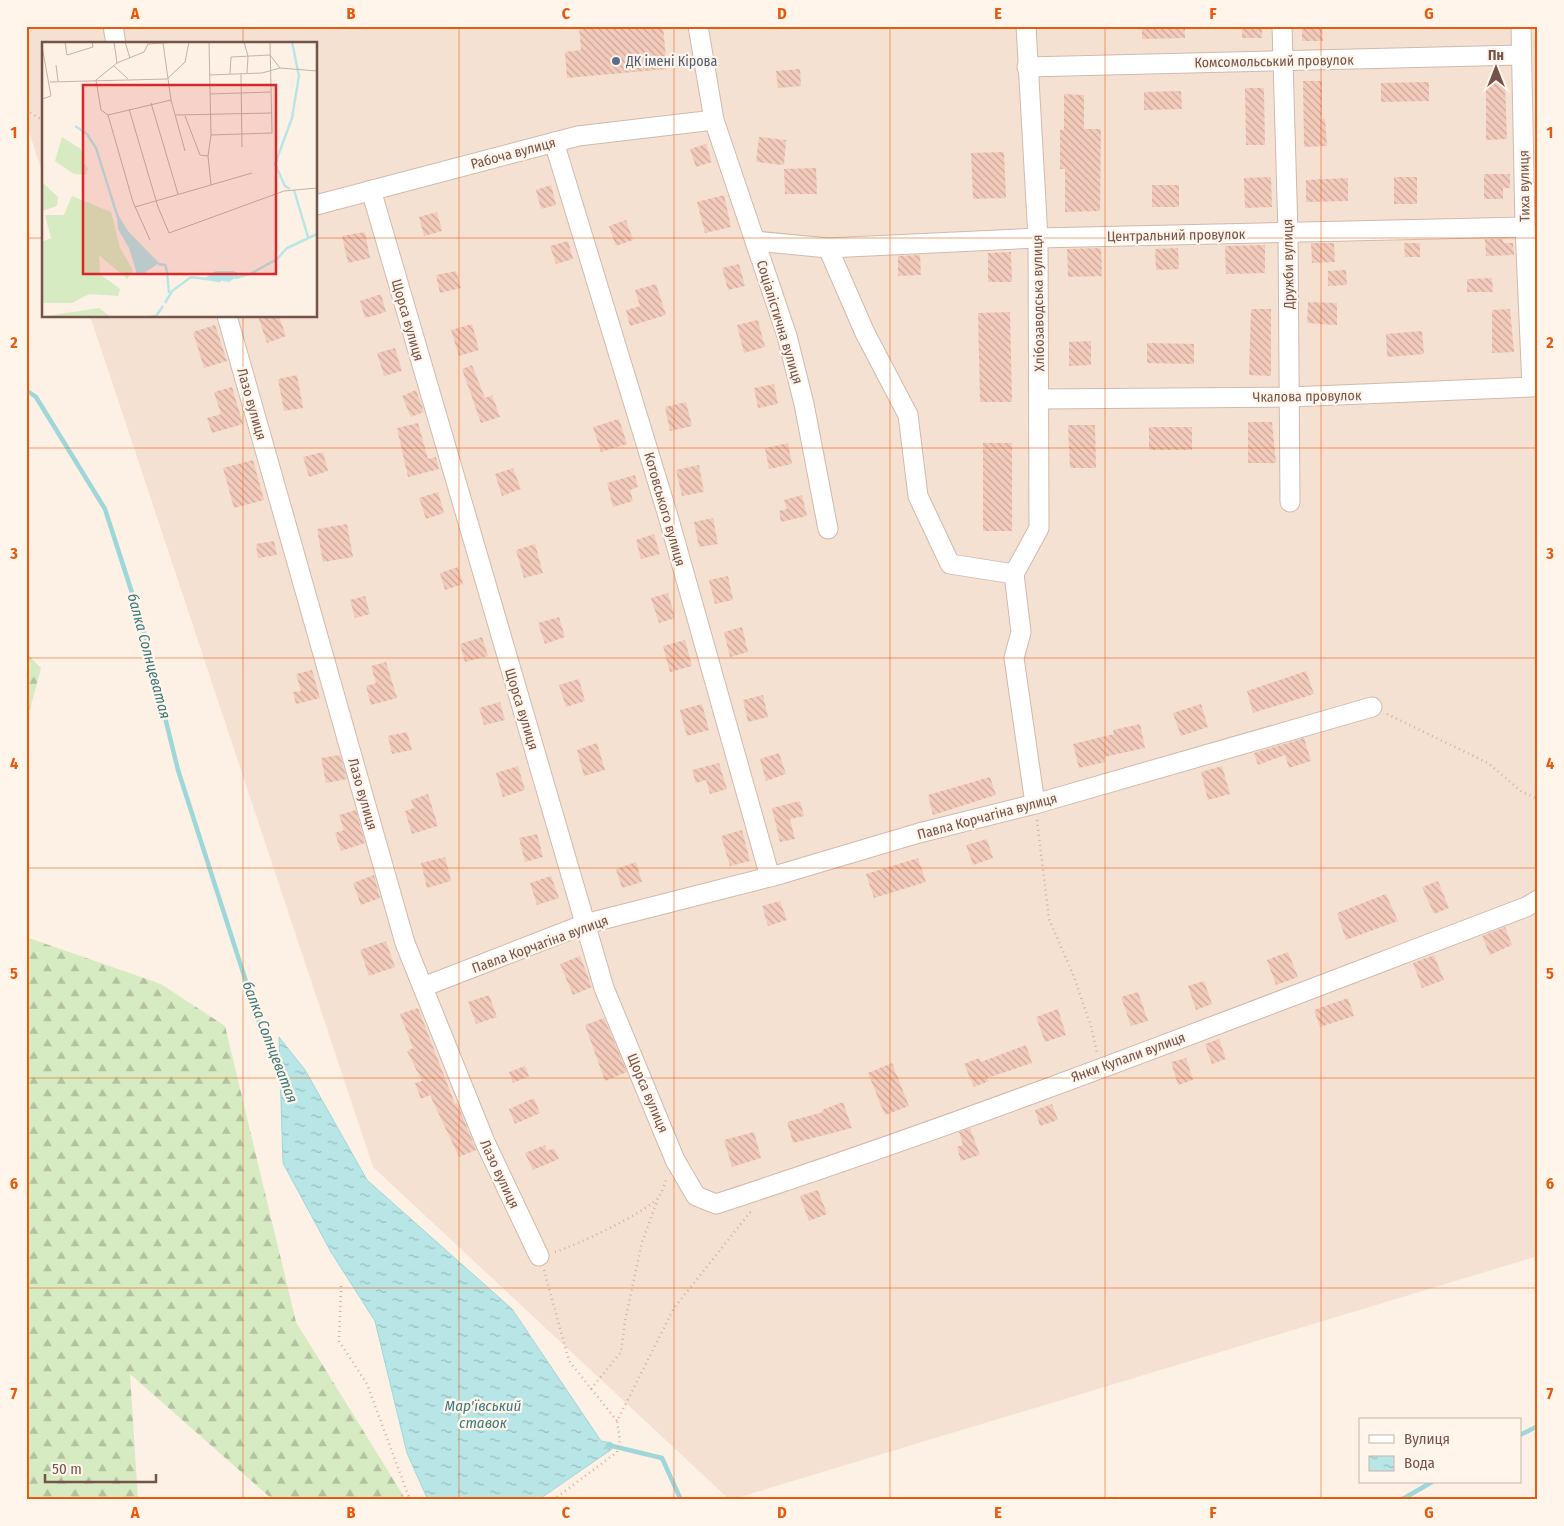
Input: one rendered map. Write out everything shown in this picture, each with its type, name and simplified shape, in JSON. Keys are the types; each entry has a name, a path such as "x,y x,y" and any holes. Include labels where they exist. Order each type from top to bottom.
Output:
{"street":[{"path":"113,26 116,42"},
{"name":"Соціалістична вулиця","path":"698,26 714,120 789,346 804,404 828,529"},
{"name":"Хлібозаводська вулиця","path":"1014,574 1039,528 1038,238 1026,26"},
{"name":"Дружби вулиця","path":"1282,26 1288,233 1290,502"},
{"name":"Тиха вулиця","path":"1521,26 1525,227 1530,345"},
{"name":"Комсомольський провулок","path":"1027,67 1521,55"},
{"name":"Рабоча вулиця","path":"318,204 578,136 714,120"},
{"name":"Котовського вулиця","path":"554,142 668,516 770,877"},
{"name":"Щорса вулиця","path":"371,190 604,988 675,1160 696,1196 716,1204"},
{"name":"Центральний провулок","path":"755,240 828,248 1038,238 1525,227"},
{"path":"828,248 865,333 908,415 918,496 950,564 1014,574 1021,632 1014,658 1035,804"},
{"name":"Лазо вулиця","path":"228,318 405,943 485,1142 539,1256"},
{"name":"Чкалова провулок","path":"1040,399 1290,397 1532,387 1530,345"},
{"name":"Павла Корчагіна вулиця","path":"423,987 586,924 770,877 919,833 1035,804 1372,707"},
{"name":"Янки Купали вулиця","path":"716,1204 1100,1068 1526,907 1538,900"}],"path":[{"path":"26,110 42,120"},
{"path":"1372,707 1488,763 1522,792 1538,799"},
{"path":"1035,804 1049,919 1074,977 1092,1026 1100,1068"},
{"path":"591,1389 621,1352 625,1321 642,1242 675,1160"},
{"path":"553,1500 617,1452 620,1440 617,1421 569,1361 554,1300 539,1256 571,1247 626,1219 659,1197"},
{"path":"617,1421 674,1308 753,1209"},
{"path":"341,1286 339,1341 367,1384 410,1500"}],"shaded area":[{"path":"26,26 1538,26 1538,1256 730,1500 373,1167 91,318 318,318 318,42 42,42 42,171 29,132 26,131"}],"green space":[{"path":"26,653 41,668 26,724"},
{"path":"26,937 161,984 225,1026 296,1322 406,1500 273,1500 130,1374 138,1500 26,1500"}],"water":[{"name":"Мар'ївський ставок","path":"279,1037 305,1070 367,1180 512,1309 601,1441 612,1443 612,1449 538,1500 428,1500 407,1453 375,1321 331,1252 283,1163"}],"building":[{"name":"ДК імені Кірова","path":"579,26 663,26 667,69 567,78 565,52 581,50"},
{"path":"1142,26 1185,26 1185,38 1142,39"},
{"path":"1242,26 1262,26 1262,38 1242,38"},
{"path":"1302,26 1322,26 1323,41 1302,41"},
{"path":"800,69 801,86 778,88 776,71"},
{"path":"1303,81 1322,81 1322,119 1325,119 1327,146 1304,147"},
{"path":"1429,82 1429,101 1381,102 1381,83"},
{"path":"1486,82 1505,82 1507,139 1486,140"},
{"path":"1245,88 1264,88 1265,145 1246,145"},
{"path":"1181,91 1182,109 1144,110 1144,92"},
{"path":"1064,94 1084,95 1084,129 1101,129 1100,211 1065,212 1065,169 1060,169 1060,130 1064,130"},
{"path":"759,137 786,140 784,165 756,162"},
{"path":"706,144 712,162 696,167 690,149"},
{"path":"1004,152 1006,198 973,199 971,153"},
{"path":"816,168 817,194 785,194 784,169"},
{"path":"1484,174 1510,174 1510,188 1503,188 1503,199 1484,199"},
{"path":"1271,177 1272,207 1245,208 1244,178"},
{"path":"1394,177 1417,177 1417,204 1394,204"},
{"path":"1348,178 1348,201 1306,202 1306,180"},
{"path":"551,185 556,205 541,209 536,190"},
{"path":"1152,185 1179,185 1179,207 1152,207"},
{"path":"724,195 731,227 705,233 697,202"},
{"path":"437,212 442,231 424,236 419,217"},
{"path":"626,220 633,240 616,246 609,226"},
{"path":"365,232 370,258 348,263 342,236"},
{"path":"1485,239 1503,239 1504,243 1513,243 1514,255 1486,256"},
{"path":"568,241 573,259 556,264 550,246"},
{"path":"1311,243 1334,243 1335,262 1312,263"},
{"path":"1404,243 1420,243 1420,257 1405,257"},
{"path":"1265,245 1265,273 1226,274 1225,246"},
{"path":"1101,248 1102,276 1068,277 1067,249"},
{"path":"1178,248 1179,269 1156,270 1155,249"},
{"path":"1011,252 1012,282 988,282 988,253"},
{"path":"920,255 921,275 898,276 898,256"},
{"path":"739,264 745,286 728,290 722,268"},
{"path":"1346,270 1347,285 1328,286 1328,271"},
{"path":"456,271 461,288 440,293 436,275"},
{"path":"1492,278 1493,292 1467,292 1467,279"},
{"path":"656,284 666,315 630,326 626,310 640,306 635,290"},
{"path":"381,294 386,312 365,318 360,301"},
{"path":"1308,302 1337,303 1337,325 1307,323"},
{"path":"1251,309 1271,309 1271,376 1249,375"},
{"path":"1510,309 1514,352 1492,353 1492,310"},
{"path":"1010,312 1012,402 980,402 978,313"},
{"path":"259,318 280,318 286,336 267,343"},
{"path":"758,320 765,347 744,353 737,325"},
{"path":"472,324 479,350 459,356 451,330"},
{"path":"215,325 227,361 204,368 193,332"},
{"path":"1422,331 1424,354 1387,357 1386,334"},
{"path":"1091,341 1091,365 1069,366 1069,342"},
{"path":"1147,343 1194,344 1194,364 1147,363"},
{"path":"395,348 402,371 384,376 377,353"},
{"path":"472,365 485,398 492,395 500,417 481,423 462,369"},
{"path":"297,375 303,408 284,411 278,379"},
{"path":"774,384 778,404 758,408 754,388"},
{"path":"232,387 243,424 212,433 207,418 221,414 214,392"},
{"path":"416,390 424,412 411,417 402,396"},
{"path":"686,402 692,426 670,431 665,407"},
{"path":"619,419 627,444 601,452 593,427"},
{"path":"1248,422 1272,422 1276,463 1248,463"},
{"path":"418,423 428,459 436,457 439,469 408,477 397,428"},
{"path":"1068,425 1095,425 1096,468 1070,468"},
{"path":"1149,427 1192,427 1192,450 1149,450"},
{"path":"788,443 792,464 769,469 765,448"},
{"path":"983,443 1012,443 1012,531 983,531"},
{"path":"323,452 328,471 309,477 303,457"},
{"path":"253,460 264,500 234,508 223,468"},
{"path":"699,465 704,492 682,496 676,470"},
{"path":"513,468 521,489 502,496 495,474"},
{"path":"635,475 638,487 630,490 633,501 613,507 607,483"},
{"path":"438,492 444,513 426,519 419,498"},
{"path":"802,495 807,516 781,522 779,511 787,509 784,500"},
{"path":"713,518 718,544 699,547 694,522"},
{"path":"347,524 353,557 323,562 317,529"},
{"path":"654,534 660,554 641,559 636,540"},
{"path":"274,541 277,555 258,558 256,544"},
{"path":"535,544 543,573 524,578 516,550"},
{"path":"458,567 463,584 445,590 440,573"},
{"path":"728,576 733,600 715,604 709,580"},
{"path":"668,593 675,618 659,623 651,598"},
{"path":"365,596 370,614 355,618 350,600"},
{"path":"559,617 565,637 545,644 538,623"},
{"path":"742,627 748,652 730,657 724,632"},
{"path":"482,637 488,656 465,662 460,644"},
{"path":"685,640 692,666 670,672 663,646"},
{"path":"386,662 397,698 371,705 366,686 376,683 371,666"},
{"path":"312,670 320,698 296,704 293,692 301,691 296,674"},
{"path":"1306,671 1314,694 1253,713 1247,691"},
{"path":"579,679 585,701 566,707 559,685"},
{"path":"763,695 768,717 748,722 743,700"},
{"path":"500,702 505,720 484,725 479,708"},
{"path":"702,704 709,730 687,736 680,710"},
{"path":"1201,704 1208,727 1181,736 1173,713"},
{"path":"1140,724 1145,748 1104,757 1105,762 1079,768 1073,744 1114,734 1113,730"},
{"path":"407,732 412,750 392,754 388,736"},
{"path":"1304,738 1311,761 1289,768 1285,755 1258,765 1254,753"},
{"path":"597,743 605,770 584,776 577,750"},
{"path":"779,753 786,774 766,781 760,759"},
{"path":"340,755 347,779 326,783 321,758"},
{"path":"719,763 727,789 710,794 706,780 696,783 692,770"},
{"path":"518,766 525,790 503,797 496,773"},
{"path":"1222,766 1230,794 1208,800 1201,772"},
{"path":"990,777 996,795 933,815 928,795"},
{"path":"428,794 438,826 412,834 405,811 414,808 411,800"},
{"path":"800,801 804,816 790,819 795,839 780,842 772,808"},
{"path":"356,810 365,843 341,851 335,833 344,830 339,815"},
{"path":"742,830 750,861 730,866 721,836"},
{"path":"537,834 543,857 525,862 519,838"},
{"path":"987,839 993,858 973,865 966,845"},
{"path":"445,857 451,881 427,888 421,863"},
{"path":"918,858 926,882 874,898 866,874"},
{"path":"636,862 642,882 622,888 616,869"},
{"path":"374,875 380,898 361,905 353,883"},
{"path":"551,876 559,898 537,905 530,883"},
{"path":"1438,881 1449,908 1434,914 1422,887"},
{"path":"1386,894 1398,921 1346,940 1337,913"},
{"path":"780,901 787,920 768,926 762,906"},
{"path":"1505,927 1512,945 1490,955 1482,936"},
{"path":"386,941 395,967 369,976 360,950"},
{"path":"1288,952 1298,977 1276,985 1267,960"},
{"path":"1434,955 1444,980 1422,988 1413,963"},
{"path":"580,956 592,987 573,995 560,964"},
{"path":"1204,981 1212,1004 1196,1010 1188,986"},
{"path":"1138,992 1148,1021 1131,1026 1121,997"},
{"path":"489,995 497,1017 476,1024 468,1002"},
{"path":"1348,998 1354,1016 1320,1027 1314,1010"},
{"path":"418,1008 455,1104 457,1103 476,1150 459,1157 430,1095 421,1099 415,1083 422,1081 407,1051 413,1048 400,1014"},
{"path":"1058,1009 1066,1035 1045,1042 1036,1017"},
{"path":"604,1018 627,1072 605,1081 585,1025"},
{"path":"1219,1039 1226,1059 1212,1064 1205,1044"},
{"path":"1026,1045 1032,1063 987,1078 989,1081 974,1087 964,1064 979,1058 981,1062"},
{"path":"1186,1058 1193,1080 1178,1085 1171,1062"},
{"path":"892,1063 909,1106 885,1115 868,1073"},
{"path":"525,1066 529,1076 513,1083 509,1072"},
{"path":"534,1098 540,1113 515,1124 509,1109"},
{"path":"843,1102 852,1128 793,1143 787,1122 823,1112 822,1110"},
{"path":"1052,1104 1058,1120 1040,1126 1035,1110"},
{"path":"970,1128 980,1155 961,1161 957,1147 963,1145 959,1132"},
{"path":"754,1132 761,1158 732,1167 724,1140"},
{"path":"545,1145 547,1151 554,1148 559,1159 533,1170 525,1153"},
{"path":"818,1190 827,1214 809,1221 800,1196"}],"waterway":[{"name":"балка Солнцеватая","path":"26,390 36,397 105,509 142,624 178,770 260,1025 282,1076"},
{"path":"1522,1434 1538,1426"},
{"name":"балка Солнцеватая","path":"608,1445 662,1458 681,1500"},
{"path":"1401,1500 1429,1484"}],"place":[{"name":"ДК імені Кірова","path":"616,61"}]}
